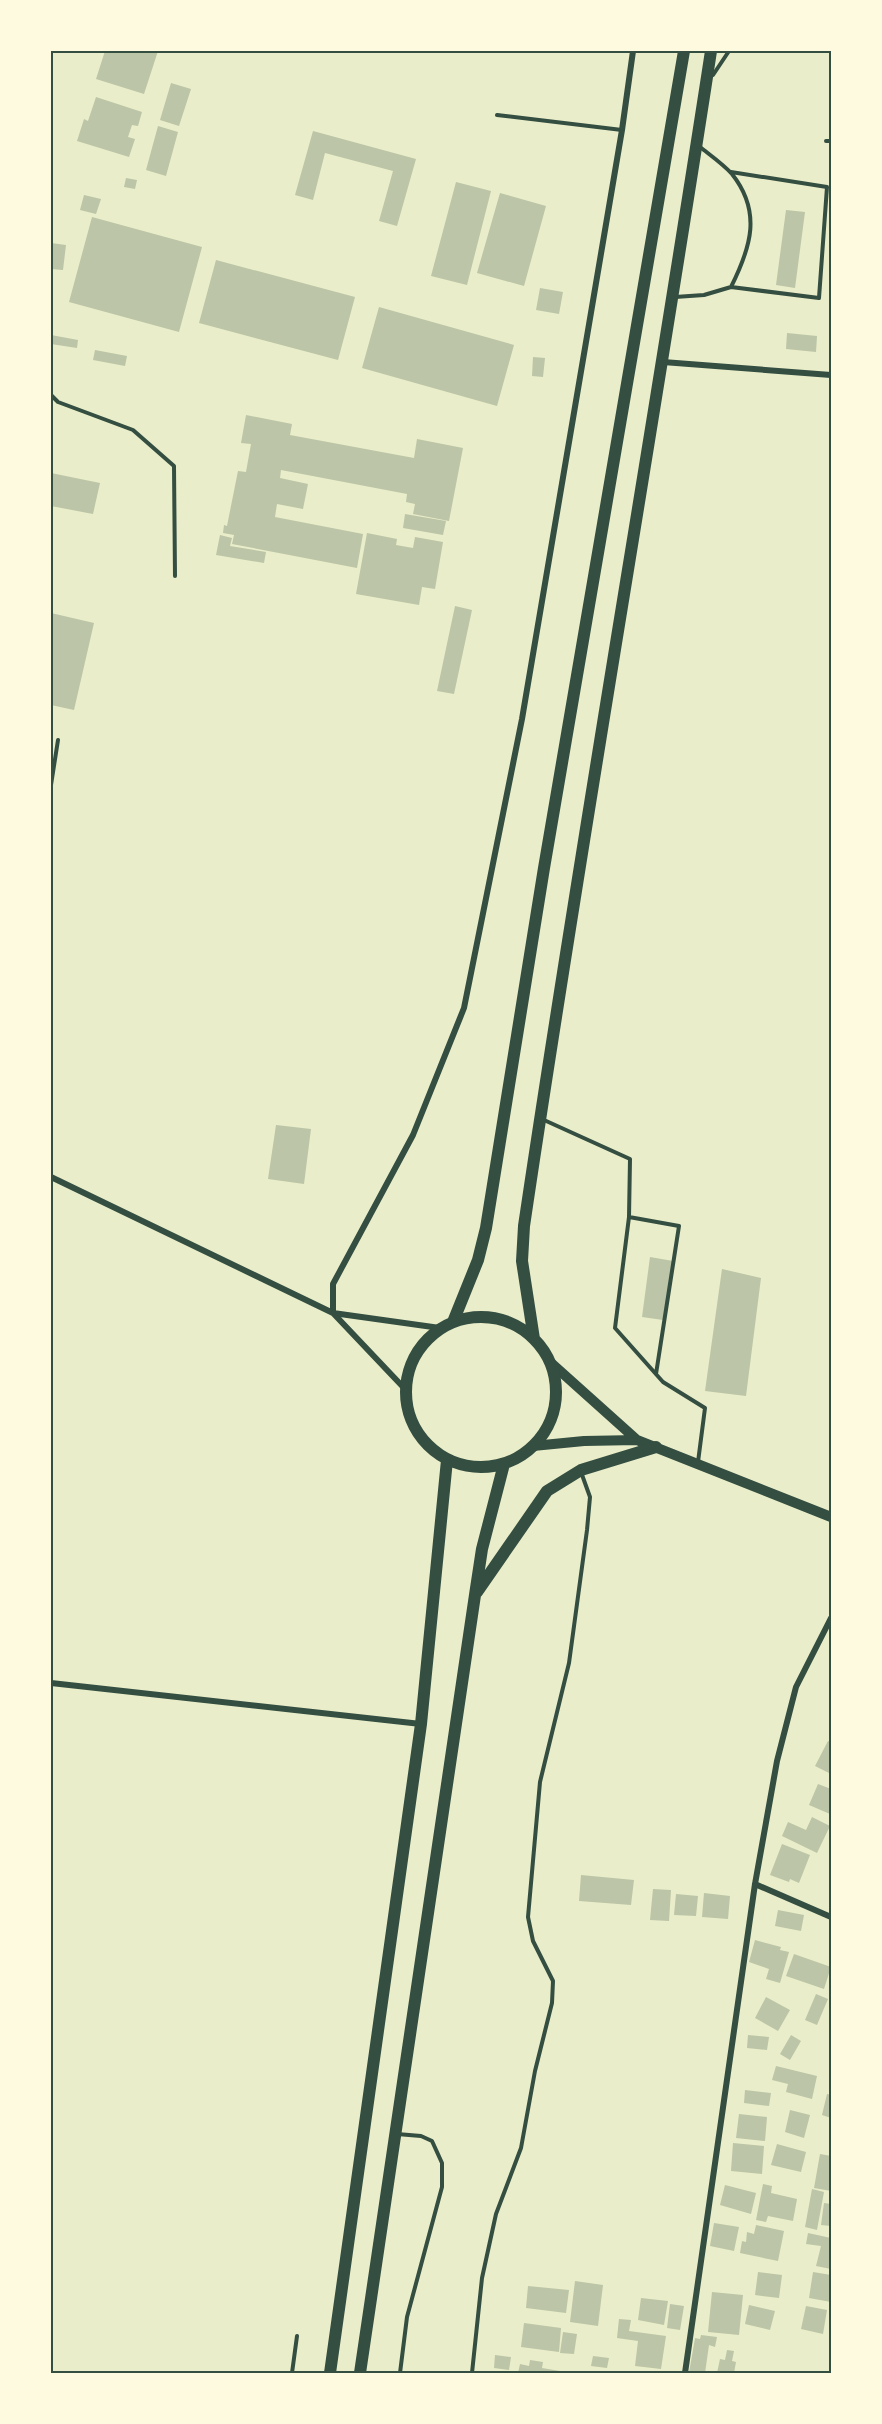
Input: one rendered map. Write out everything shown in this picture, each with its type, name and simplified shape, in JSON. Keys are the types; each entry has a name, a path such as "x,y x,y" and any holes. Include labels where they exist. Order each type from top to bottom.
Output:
{"main road":[{"path":"453,1322 478,1260 486,1228 544,868 684,51"},
{"path":"534,1339 522,1261 524,1226 593,780 663,362 711,51"},
{"path":"550,1362 554,1375 556,1400 550,1423 524,1454 504,1464 475,1467 447,1460 424,1442 415,1430 406,1403 405,1389 407,1375 419,1348 440,1328 453,1322 467,1318 496,1318 523,1330 534,1339 550,1362 637,1440"},
{"path":"533,1446 584,1441 637,1440 831,1517"},
{"path":"474,1595 547,1491 580,1470 656,1447"},
{"path":"330,2373 421,1724 447,1460"},
{"path":"360,2373 474,1595 482,1549 504,1464"}],"street":[{"path":"405,1389 333,1313 333,1284 413,1135 464,1008 522,719 622,130 633,51"},
{"path":"663,362 831,375"},
{"path":"51,1177 333,1313 440,1328"},
{"path":"686,2373 755,1884 777,1761 796,1687 831,1618"},
{"path":"51,1683 421,1724"},
{"path":"755,1884 831,1917"}],"lane":[{"path":"705,95 715,71 729,51"},
{"path":"497,115 622,130"},
{"path":"697,144 730,172 746,195 751,216 750,236 742,264 731,287"},
{"path":"673,297 704,294 731,287 819,298 827,187 730,172"},
{"path":"824,235 831,236"},
{"path":"51,395 58,402 134,430 174,466 175,576"},
{"path":"51,785 58,740"},
{"path":"540,1119 630,1159 629,1217 615,1328 663,1382 705,1408 698,1464"},
{"path":"629,1217 679,1226 656,1374"},
{"path":"472,2373 482,2278 496,2214 521,2148 535,2071 552,2003 553,1981 532,1941 528,1917 540,1782 569,1664 587,1530 590,1497 580,1470"},
{"path":"396,2134 421,2136 432,2141 442,2163 442,2187 407,2317 400,2373"},
{"path":"292,2373 297,2336"}],"building":[{"path":"105,51 158,51 144,94 96,79"},
{"path":"171,83 191,89 179,126 160,120"},
{"path":"96,97 142,112 138,126 132,125 128,137 135,139 129,157 77,141 84,119 88,121"},
{"path":"158,126 178,132 166,176 146,170"},
{"path":"313,131 416,159 397,226 379,221 393,171 325,153 313,200 295,195"},
{"path":"126,178 137,180 135,189 124,187"},
{"path":"456,182 491,191 467,285 431,276"},
{"path":"500,193 546,206 524,286 477,273"},
{"path":"84,195 101,199 96,214 80,210"},
{"path":"786,210 805,212 795,288 776,285"},
{"path":"92,217 202,247 179,332 69,302"},
{"path":"51,243 66,245 63,270 51,269"},
{"path":"216,260 355,297 338,360 199,323"},
{"path":"540,288 563,292 559,314 536,310"},
{"path":"379,307 514,345 497,406 362,368"},
{"path":"787,333 817,336 816,352 786,349"},
{"path":"51,335 78,340 77,348 51,344"},
{"path":"95,350 127,356 125,366 93,360"},
{"path":"533,357 545,358 543,377 532,376"},
{"path":"246,415 292,424 290,435 414,458 417,439 463,448 449,521 413,514 415,504 406,502 407,494 281,470 280,478 308,484 303,509 277,504 275,517 363,534 357,568 232,544 234,535 223,533 224,525 227,526 238,471 246,472 251,444 241,443"},
{"path":"51,473 100,483 93,514 51,506"},
{"path":"405,514 446,521 443,535 403,528"},
{"path":"367,533 397,539 396,545 413,548 415,537 443,542 435,589 422,587 419,605 356,594"},
{"path":"220,535 232,538 230,546 266,552 264,563 216,555"},
{"path":"455,606 472,610 454,694 437,691"},
{"path":"51,613 94,623 74,710 51,705"},
{"path":"276,1125 311,1129 304,1184 268,1179"},
{"path":"650,1257 673,1261 663,1320 642,1317"},
{"path":"722,1269 761,1278 746,1396 705,1391"},
{"path":"828,1741 831,1742 831,1774 815,1766"},
{"path":"818,1784 831,1789 830,1814 809,1805"},
{"path":"812,1817 830,1826 817,1853 782,1836 788,1822 806,1830"},
{"path":"782,1844 810,1855 799,1883 770,1875"},
{"path":"581,1875 634,1880 631,1905 579,1901"},
{"path":"653,1889 671,1890 669,1921 650,1920"},
{"path":"704,1893 730,1896 728,1919 702,1917"},
{"path":"676,1894 698,1896 696,1916 674,1915"},
{"path":"778,1910 804,1915 801,1931 775,1926"},
{"path":"755,1940 781,1947 780,1950 789,1952 780,1983 766,1979 769,1969 749,1962"},
{"path":"794,1954 831,1967 824,1989 786,1976"},
{"path":"816,1994 828,1999 817,2025 805,2020"},
{"path":"766,1997 790,2010 778,2031 755,2018"},
{"path":"748,2035 769,2037 767,2050 747,2048"},
{"path":"791,2035 801,2041 790,2060 780,2054"},
{"path":"776,2066 817,2076 812,2099 786,2092 788,2084 772,2080"},
{"path":"745,2090 771,2093 769,2106 744,2103"},
{"path":"827,2094 831,2095 831,2118 822,2115"},
{"path":"790,2110 810,2115 804,2138 785,2132"},
{"path":"739,2114 767,2117 765,2141 736,2138"},
{"path":"733,2143 764,2146 762,2174 731,2171"},
{"path":"777,2144 806,2152 801,2172 771,2165"},
{"path":"820,2154 831,2156 831,2191 814,2188"},
{"path":"763,2184 772,2186 771,2193 797,2199 793,2221 768,2216 766,2222 756,2220"},
{"path":"725,2185 756,2193 751,2214 720,2205"},
{"path":"812,2189 824,2192 817,2230 805,2227"},
{"path":"824,2203 831,2204 831,2226 821,2225"},
{"path":"714,2223 739,2227 734,2251 710,2246"},
{"path":"756,2225 784,2231 778,2261 740,2253 742,2241 746,2242 747,2232 754,2234"},
{"path":"808,2233 831,2238 831,2269 816,2266 821,2246 806,2244"},
{"path":"758,2272 782,2275 779,2298 755,2295"},
{"path":"813,2272 831,2275 831,2302 809,2298"},
{"path":"575,2281 603,2285 598,2326 570,2322"},
{"path":"528,2286 569,2290 566,2313 526,2308"},
{"path":"712,2292 743,2295 739,2335 708,2332"},
{"path":"641,2298 668,2301 664,2325 638,2320"},
{"path":"670,2304 684,2306 680,2330 667,2328"},
{"path":"749,2305 775,2311 770,2330 745,2324"},
{"path":"806,2306 827,2310 823,2334 801,2329"},
{"path":"619,2319 631,2320 629,2331 666,2336 661,2369 635,2366 638,2341 617,2338"},
{"path":"524,2323 561,2328 559,2352 521,2347"},
{"path":"563,2332 577,2334 574,2354 560,2353"},
{"path":"701,2335 717,2337 715,2347 709,2345 705,2373 689,2373 695,2338 700,2339"},
{"path":"727,2350 734,2351 732,2361 736,2362 734,2373 717,2373 720,2359 725,2360"},
{"path":"495,2355 511,2357 509,2370 494,2368"},
{"path":"593,2356 609,2358 607,2368 591,2366"},
{"path":"530,2360 543,2362 542,2368 560,2371 560,2373 518,2373 520,2364 529,2366"}]}
